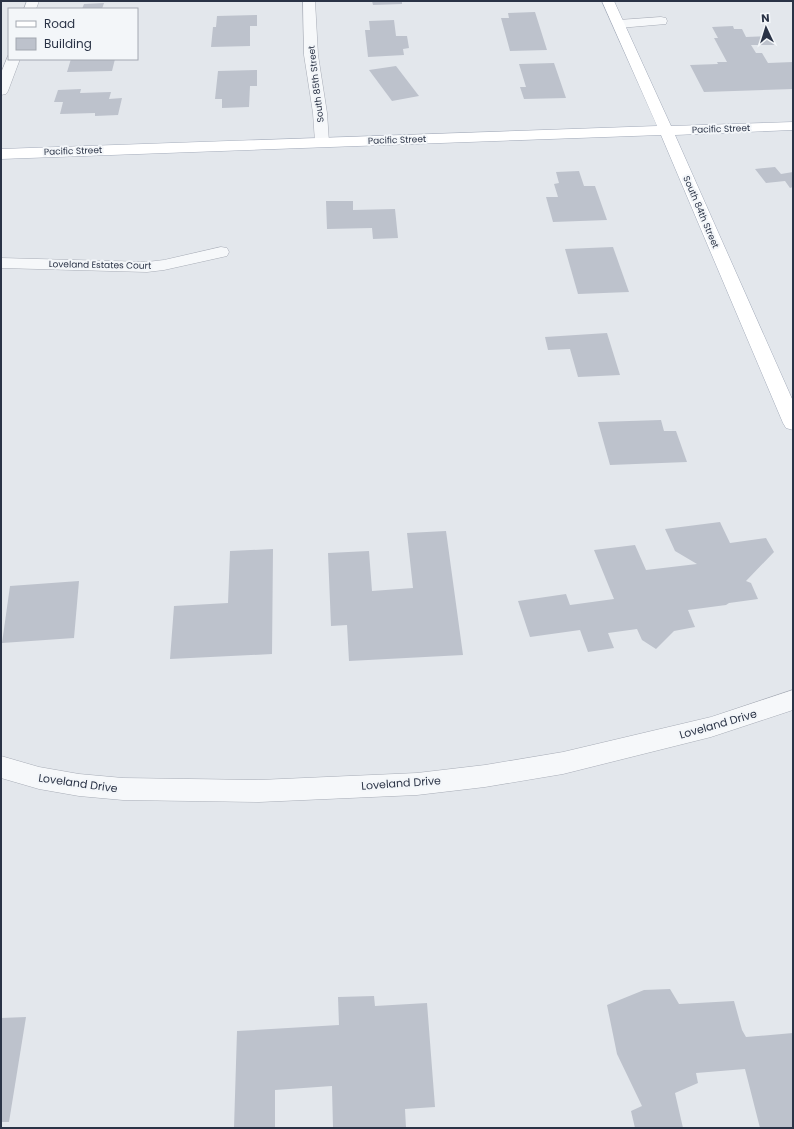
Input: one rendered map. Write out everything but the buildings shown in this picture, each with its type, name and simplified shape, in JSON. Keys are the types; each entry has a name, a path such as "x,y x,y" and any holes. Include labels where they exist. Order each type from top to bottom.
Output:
{"main road":[{"name":"South 84th Street","path":"608,1 666,130 793,423"},
{"name":"Pacific Street","path":"1,154 793,126"}],"street":[{"name":"South 85th Street","path":"309,1 311,55 320,113 322,142"},
{"path":"619,24 660,21"},
{"path":"1,91 13,60"},
{"name":"Loveland Estates Court","path":"1,263 147,267 164,265 220,252"},
{"name":"Loveland Drive","path":"1,767 40,778 123,789 259,791 418,784 485,776 563,763 711,727 793,700"}]}
